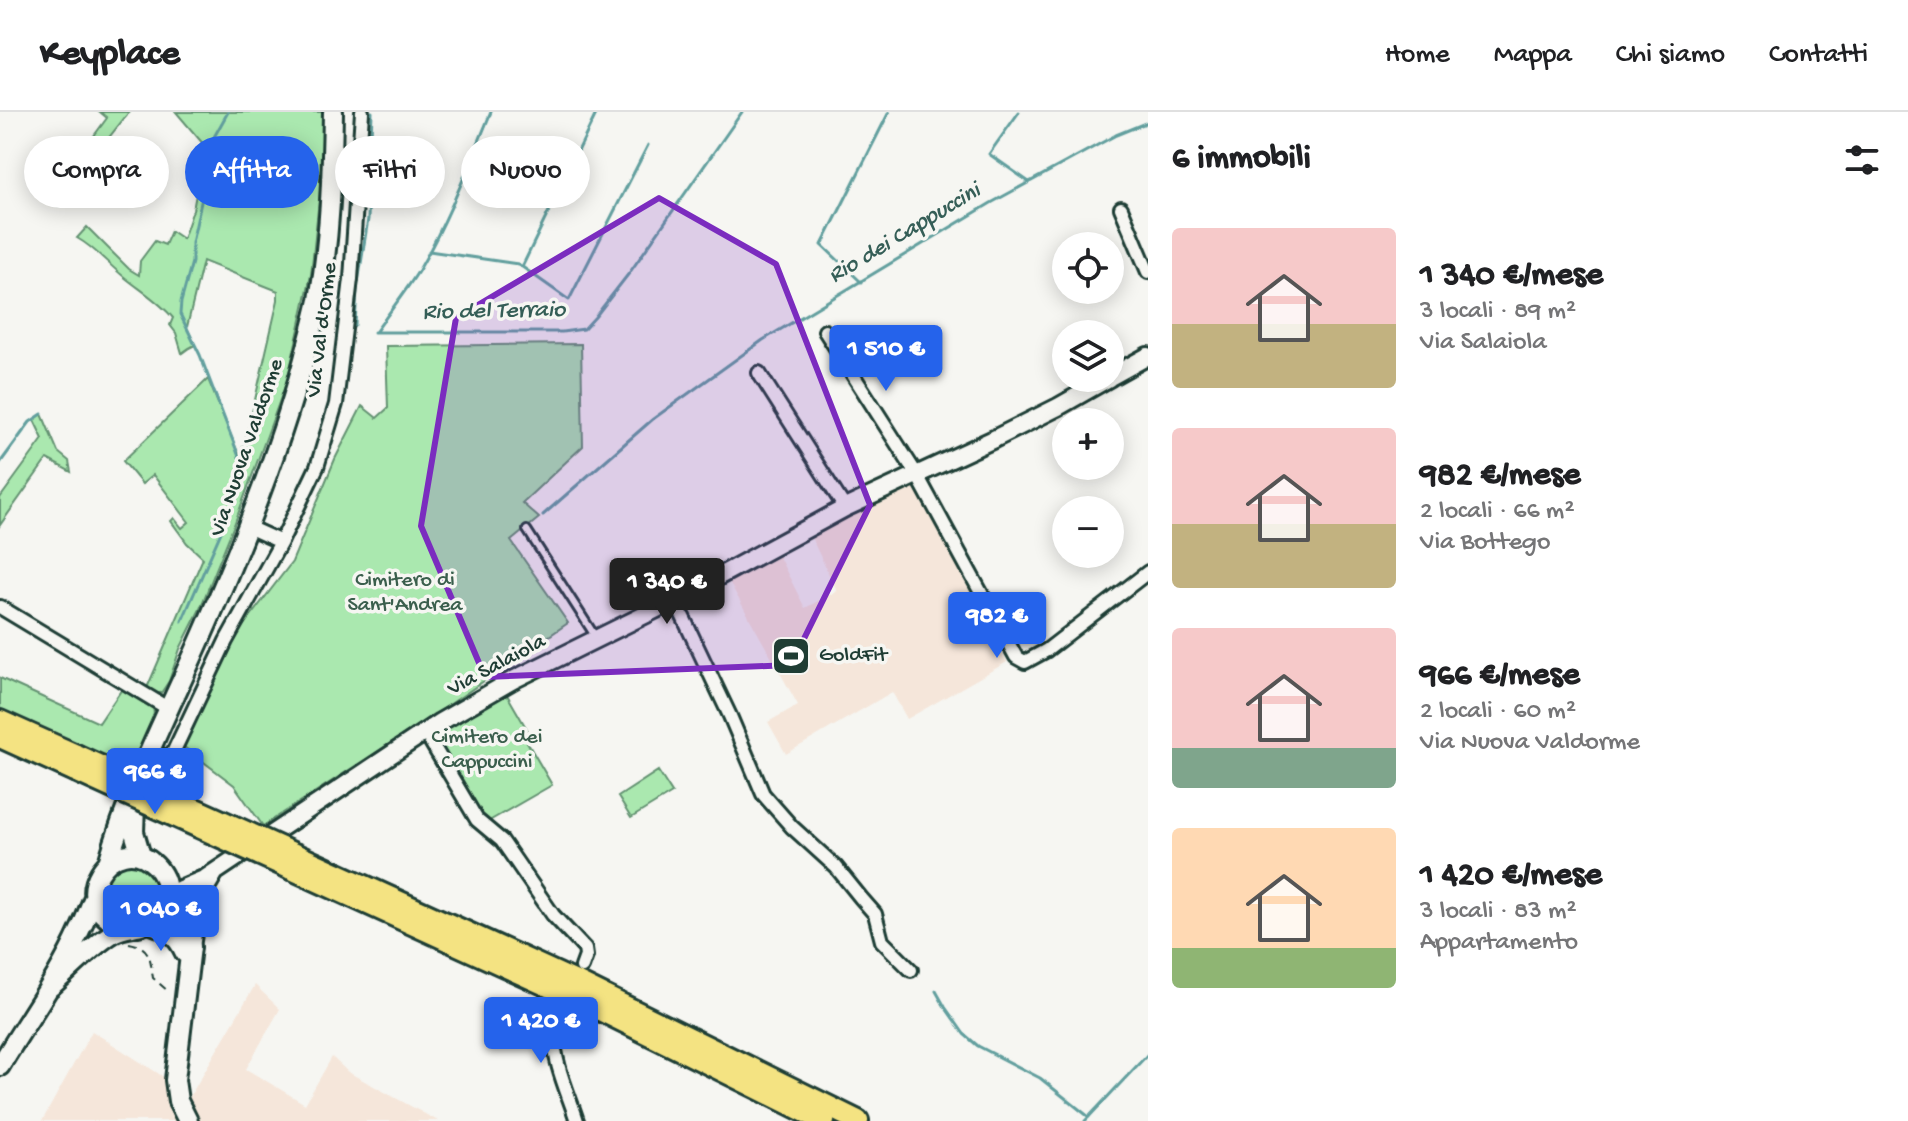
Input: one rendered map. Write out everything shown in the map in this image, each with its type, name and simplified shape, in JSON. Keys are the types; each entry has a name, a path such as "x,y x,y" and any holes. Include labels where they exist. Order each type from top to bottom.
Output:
{"highway":[{"path":"0,721 75,763 293,861 578,983 858,1121"},
{"path":"0,737 75,763"},
{"path":"293,861 824,1121"}],"main road":[{"name":"Via Nuova Valdorme","path":"108,863 138,781 248,527 291,406 318,303 328,239 333,112"},
{"name":"Via Nuova Valdorme","path":"138,781 134,832 141,856"},
{"path":"0,1066 80,931 95,895 98,875 108,863 124,855 141,856 159,868 166,883 165,901 169,912 187,934 191,947 175,1080 178,1101 188,1121"},
{"path":"95,895 104,916 125,935"},
{"path":"48,989 102,941 125,935 155,918 165,901"},
{"path":"147,923 174,935 181,943 189,967"}],"street":[{"name":"Via Val d'Orme","path":"150,753 171,757 226,641 281,542 317,467 336,404 351,279 362,112"},
{"path":"1121,208 1148,272"},
{"path":"825,331 917,475 1016,657 1025,662 1047,650 1148,572"},
{"name":"Via Salaiola","path":"1124,370 1148,356"},
{"path":"759,373 845,508"},
{"name":"Via Salaiola","path":"165,901 180,889 206,878 425,732 513,680 675,600 845,508 1083,392"},
{"path":"248,527 281,542"},
{"path":"675,600 763,794 792,827 836,867 875,914 882,941 911,970"},
{"path":"0,607 169,709"},
{"path":"425,732 477,820 502,841 553,915 585,949 582,967"},
{"name":"Via Salaiola","path":"159,868 168,874 183,877 218,870"},
{"path":"191,947 198,901 206,884 218,870"},
{"path":"562,1010 555,1027 555,1044 577,1121"}],"lane":[{"path":"527,530 597,639"}],"path":[{"path":"125,935 145,949 151,959 153,978 169,992 170,997"}],"highlighted area":[{"path":"659,198 776,264 870,505 791,665 485,677 421,526 456,318"}],"shaded area":[{"path":"913,482 1007,662 907,719 892,692 786,754 768,722 798,705 727,578 777,553 805,608 837,591 810,535"},
{"path":"255,985 280,1009 246,1069 305,1104 332,1057 348,1072 438,1121 42,1121 92,1031 167,1079 179,1115"}],"green space":[{"path":"100,112 129,112 110,136 94,136 107,118"},
{"path":"176,112 324,112 319,200 319,136 196,136"},
{"path":"318,208 311,275 288,378 200,609 180,649 169,681 161,693 154,693 147,688 203,558 171,521 174,518 182,528 189,522 153,475 142,484 123,461 208,379 239,455 245,443 278,291 203,261 187,327 195,345 182,353 170,325 173,318 168,312 77,238 87,227 139,275 140,261 155,241 165,245 171,231 183,239 193,210"},
{"name":"Cimitero di Sant'Andrea","path":"581,344 583,446 522,503 539,518 511,541 568,623 263,826 234,785 180,744 230,643 292,562 335,459 362,406 377,418 388,408 386,346"},
{"path":"42,414 58,452 69,461 71,472 47,459 0,525 0,498 43,439 34,420"},
{"path":"0,678 99,723 126,683 153,703 154,717 129,770 0,712"},
{"name":"Cimitero dei Cappuccini","path":"506,693 528,731 523,735 552,785 484,824 433,735"},
{"path":"658,771 672,793 631,818 618,797"},
{"path":"131,863 151,871 159,891 151,911 131,919 111,911 103,891 111,871"}],"waterway":[{"path":"182,621 246,475 200,355 180,314 192,262 192,243 205,184 209,146 228,112"},
{"path":"348,333 355,325 368,219 372,112"},
{"path":"376,331 430,251 491,112"},
{"path":"522,267 597,112"},
{"name":"Rio del Terraio","path":"374,332 562,332 584,329 630,272 742,112"},
{"path":"861,282 822,245 889,112"},
{"path":"1019,112 989,154 1029,182"},
{"name":"Rio dei Cappuccini","path":"543,515 653,419 763,340 991,203 1116,135 1148,122"},
{"path":"429,251 518,264 569,300 648,145"},
{"path":"0,463 30,422 42,414"},
{"path":"936,991 964,1034 978,1046 1040,1078 1089,1117"},
{"path":"1085,1121 1148,1054"}],"place":[{"name":"GoldFit","path":"791,656"}]}
